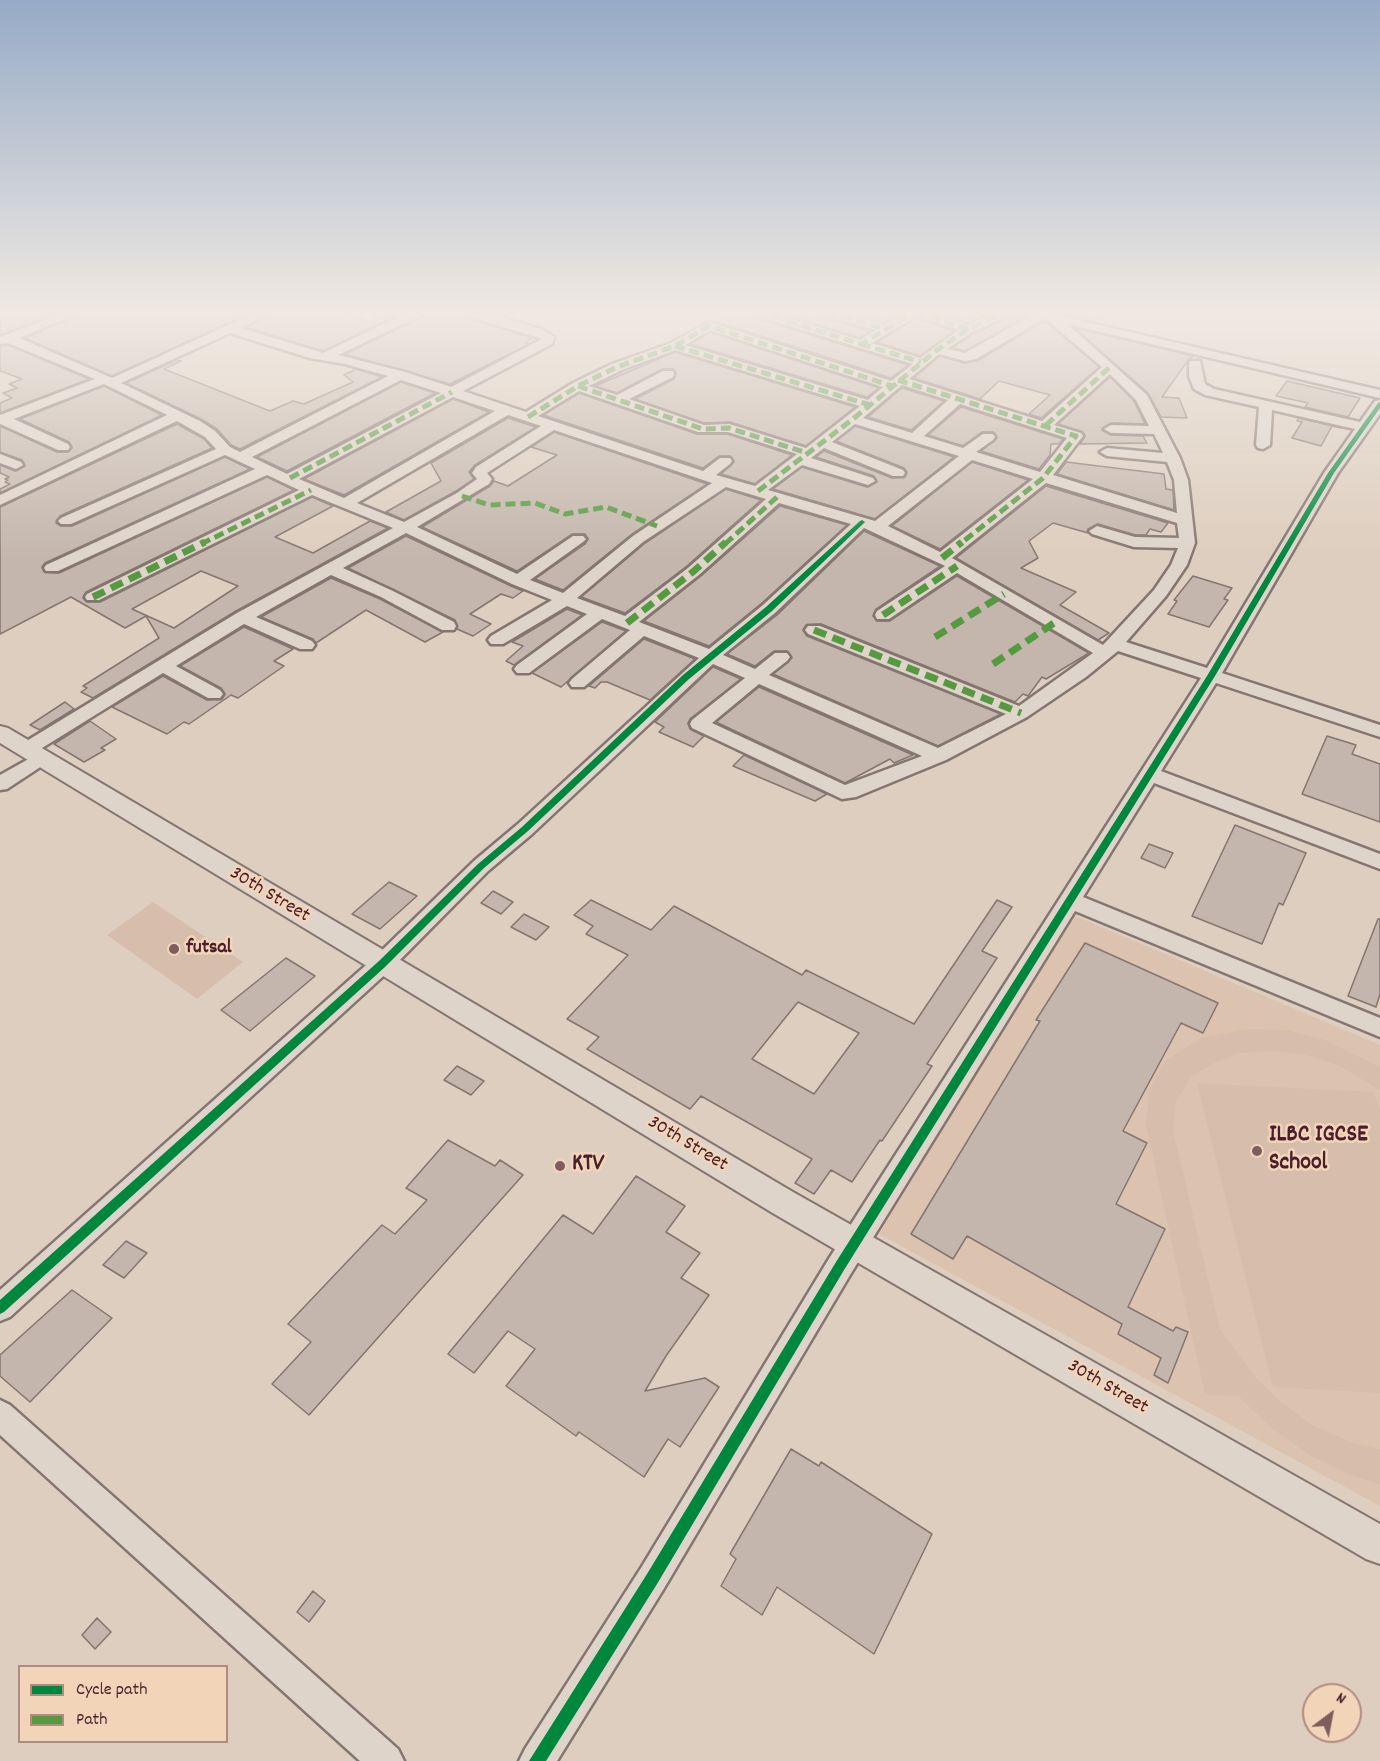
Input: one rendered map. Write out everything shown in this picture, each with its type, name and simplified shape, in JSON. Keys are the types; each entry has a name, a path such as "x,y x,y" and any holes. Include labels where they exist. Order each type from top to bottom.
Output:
{"main road":[{"name":"30th Street","path":"0,734 854,1244 1380,1545"}],"street":[{"path":"1,419 71,394"},
{"path":"135,394 210,434 225,450 290,478 310,490 407,528 518,581 635,625 939,756"},
{"path":"241,457 363,394"},
{"path":"290,478 448,394"},
{"path":"459,394 723,482 869,524 949,562 1110,649 1211,675 1380,731"},
{"path":"528,417 565,394"},
{"path":"601,394 703,429 729,428 868,481"},
{"path":"617,400 628,394"},
{"path":"834,394 870,405"},
{"path":"758,491 882,394"},
{"path":"883,615 949,562 1042,478 1076,436 1047,425 938,394"},
{"path":"1047,425 1081,394"},
{"path":"781,657 699,724 842,792 849,792 939,756 1021,713 1110,649 1160,593 1179,565 1186,543 1183,487 1173,458 1138,394"},
{"path":"1221,394 1363,428"},
{"path":"914,438 957,399"},
{"path":"537,1761 652,1579 854,1244 1211,675 1331,473 1380,404"},
{"path":"1263,445 1266,405"},
{"path":"344,504 507,410"},
{"path":"0,501 178,415"},
{"path":"1,419 63,447"},
{"path":"853,419 1186,521"},
{"path":"0,784 34,754 243,617 329,568 407,528 484,481 485,479 479,473 481,470 553,425"},
{"path":"1111,426 1157,427"},
{"path":"0,1308 382,964 481,866 525,829 686,677 869,524 968,454 988,436"},
{"path":"821,442 898,473"},
{"path":"66,521 225,450"},
{"path":"1107,452 1173,458"},
{"path":"0,458 16,465"},
{"path":"705,476 725,461"},
{"path":"52,568 268,469"},
{"path":"497,640 564,600 638,539 723,482"},
{"path":"93,597 310,490"},
{"path":"579,683 635,625 735,532 777,497"},
{"path":"1097,531 1134,542 1186,543"},
{"path":"518,581 578,539"},
{"path":"329,568 387,594 447,626"},
{"path":"523,669 598,613"},
{"path":"243,617 306,645"},
{"path":"814,630 1021,713"},
{"path":"165,667 214,694"},
{"path":"1149,774 1380,862"},
{"path":"1070,900 1380,1029"},
{"path":"0,1415 386,1761"}],"shaded area":[{"name":"futsal","path":"153,902 243,962 197,999 107,935"},
{"path":"1073,915 1380,1045 1380,1506 879,1234"},
{"path":"1249,1029 1287,1030 1325,1040 1380,1067 1380,1090 1338,1065 1306,1055 1274,1051 1239,1053 1214,1063 1192,1076 1176,1102 1173,1131 1220,1329 1255,1377 1280,1401 1312,1425 1353,1443 1380,1449 1380,1484 1353,1476 1311,1456 1273,1429 1238,1396 1205,1395 1146,1125 1149,1091 1166,1060 1203,1037"},
{"path":"1197,1083 1373,1092 1380,1109 1380,1393 1273,1387"}],"building":[{"path":"5,394 49,394 0,413 0,403 12,398"},
{"path":"83,394 120,394 162,415 0,493 0,489 10,484 5,482 8,480 5,479 9,477 0,473 0,465 15,471 25,466 22,460 0,452 0,426 57,452 68,452 72,448 69,442 20,419"},
{"path":"149,394 228,394 270,411 293,401 304,404 326,394 348,394 240,449 231,445 217,429"},
{"path":"378,394 433,394 287,471 257,457"},
{"path":"577,394 582,394 697,434 728,434 792,455 755,484 721,474 734,462 730,456 719,456 703,468 543,415"},
{"path":"644,394 813,394 855,407 806,446 730,422 704,423 635,399"},
{"path":"895,394 922,394 944,401 911,430 868,417"},
{"path":"965,394 985,394 980,399"},
{"path":"1047,394 1068,394 1041,418 1029,414 1050,395"},
{"path":"1091,394 1127,394 1134,401 1145,424 1111,423 1102,430 1111,435 1143,436 1147,443 1080,444 1085,436 1083,432 1058,424"},
{"path":"1149,394 1164,394 1162,397 1179,398 1187,418 1161,417"},
{"path":"1344,394 1360,398 1348,417 1305,407 1308,403 1276,396"},
{"path":"453,399 489,412 344,495 304,479"},
{"path":"961,407 1063,439 1059,444 1051,444 1050,455 1039,469 981,451 997,438 993,432 982,432 963,446 928,435"},
{"path":"508,418 536,427 475,465 469,472 474,479 456,491 404,520 386,512 441,481 431,463"},
{"path":"1299,418 1341,428 1332,426 1321,446 1292,438 1302,422 1297,421"},
{"path":"177,424 204,439 212,448 60,516 56,523 61,526 72,526 225,457 250,469 45,563 42,567 44,572 59,573 267,477 294,490 86,592 83,598 87,602 100,602 312,497 333,506 275,537 313,553 370,521 388,528 236,611 93,698 81,692 87,688 83,686 159,638 146,616 125,628 71,597 0,634 0,507","holes":["201,571 238,586 174,628 132,609"]},
{"path":"855,426 954,457 875,519 773,489 802,467 867,487 877,482 874,476 816,457 824,451 892,478 905,477 907,472 904,468 836,441"},
{"path":"554,432 707,484 632,534 563,590 535,579 585,544 588,539 585,534 572,534 517,571 422,527 490,486 494,481 508,486 557,455 531,447"},
{"path":"972,462 1028,480 940,549 892,526"},
{"path":"1066,462 1164,474 1166,489 1173,490 1174,510 1057,474"},
{"path":"1046,486 1168,523 1161,532 1150,529 1146,535 1135,535 1098,524 1088,529 1088,533 1053,523 1029,541 1038,558 1021,568 1076,592 1060,605 1109,633 1098,640 956,558"},
{"path":"726,489 761,500 687,566 625,613 581,597 644,544"},
{"path":"780,506 847,525 762,603 709,646 644,621 701,576"},
{"path":"864,531 940,566 876,609 873,616 877,621 890,621 957,576 1089,653 1046,679 1042,677 1028,696 1023,694 1015,702 821,624 806,625 803,630 807,636 1001,714 938,746 773,674 792,658 787,651 774,651 755,666 727,654 777,615"},
{"path":"406,536 523,591 513,598 501,594 470,614 491,624 473,636 457,629 455,620 348,568"},
{"path":"1193,576 1232,588 1224,599 1228,600 1209,627 1168,614 1177,601 1174,600"},
{"path":"331,578 380,599 443,632 425,642 366,610 316,643 313,639 261,617"},
{"path":"567,609 582,615 514,665 506,661 523,646 512,642"},
{"path":"602,622 626,631 561,687 532,673"},
{"path":"244,627 293,649 274,661 284,666 238,698 231,695 189,724 184,722 167,734 112,707 163,676 207,700 222,699 225,694 221,688 180,666"},
{"path":"644,639 695,659 650,700 607,682 601,682 595,688 589,686"},
{"path":"713,667 741,679 690,719 688,723 690,729 704,736 693,747 659,732 664,727 655,722"},
{"path":"759,687 913,755 894,763 890,759 845,783 716,722"},
{"path":"65,702 74,709 40,730 30,725"},
{"path":"90,721 116,739 101,748 105,750 84,762 54,744"},
{"path":"1327,736 1356,745 1352,754 1380,764 1380,822 1302,794"},
{"path":"744,755 827,794 815,801 733,766"},
{"path":"1235,825 1306,853 1283,905 1279,903 1262,944 1192,916"},
{"path":"1149,844 1173,853 1165,868 1141,858"},
{"path":"389,882 417,896 380,929 352,914"},
{"path":"493,891 513,902 501,914 481,903"},
{"path":"591,900 651,930 674,906 802,975 806,970 914,1024 997,900 1012,907 982,951 997,958 927,1064 932,1066 882,1141 880,1140 852,1182 831,1170 814,1194 795,1183 812,1159 701,1096 690,1109 587,1049 599,1037 567,1019 628,955 586,934 593,926 574,915","holes":["798,1002 859,1033 814,1094 752,1059"]},
{"path":"524,914 549,927 536,940 511,927"},
{"path":"1378,919 1380,919 1380,994 1376,1007 1348,996"},
{"path":"1085,943 1218,1003 1203,1033 1181,1023 1123,1131 1147,1143 1116,1204 1165,1229 1128,1307 1173,1331 1176,1327 1188,1332 1168,1383 1154,1375 1161,1358 1118,1334 1122,1324 967,1236 953,1259 911,1234 1040,1021 1036,1020"},
{"path":"286,958 315,976 250,1031 221,1010"},
{"path":"457,1066 484,1081 471,1095 444,1080"},
{"path":"448,1140 495,1166 500,1160 523,1175 309,1415 272,1384 311,1342 288,1324 382,1225 395,1234 427,1200 406,1188"},
{"path":"636,1176 685,1206 666,1232 700,1253 681,1278 709,1295 666,1356 645,1391 705,1378 719,1387 680,1447 668,1439 644,1477 579,1432 576,1436 506,1386 535,1349 508,1331 474,1373 448,1354 563,1215 593,1234"},
{"path":"126,1241 147,1253 124,1278 103,1265"},
{"path":"72,1290 112,1318 30,1402 0,1376 0,1355"},
{"path":"791,1449 819,1466 821,1462 932,1534 874,1654 777,1587 762,1615 721,1586 736,1559 730,1554"},
{"path":"313,1591 325,1601 309,1622 297,1612"},
{"path":"97,1618 111,1632 95,1649 82,1635"}],"marked path":[{"path":"290,478 448,394"},
{"path":"528,417 565,394"},
{"path":"602,394 703,429 729,428 807,453"},
{"path":"834,394 870,405"},
{"path":"758,491 883,394"},
{"path":"942,558 1043,478 1076,436 943,394"},
{"path":"1046,425 1080,394"},
{"path":"93,597 311,490"},
{"path":"462,496 489,505 535,503 565,514 606,507 657,526"},
{"path":"627,623 694,571 777,497"},
{"path":"883,615 957,566"},
{"path":"935,637 1004,594"},
{"path":"993,664 1054,623"},
{"path":"814,630 1021,713"}],"cycle path":[{"path":"537,1761 652,1579 840,1266 1211,676 1331,473 1380,404"},
{"path":"0,1308 382,964 481,866 525,829 686,677 769,609 862,522"}],"place":[{"name":"futsal","path":"174,949"},
{"name":"ILBC IGCSE School","path":"1257,1151"},
{"name":"KTV","path":"560,1166"}]}
